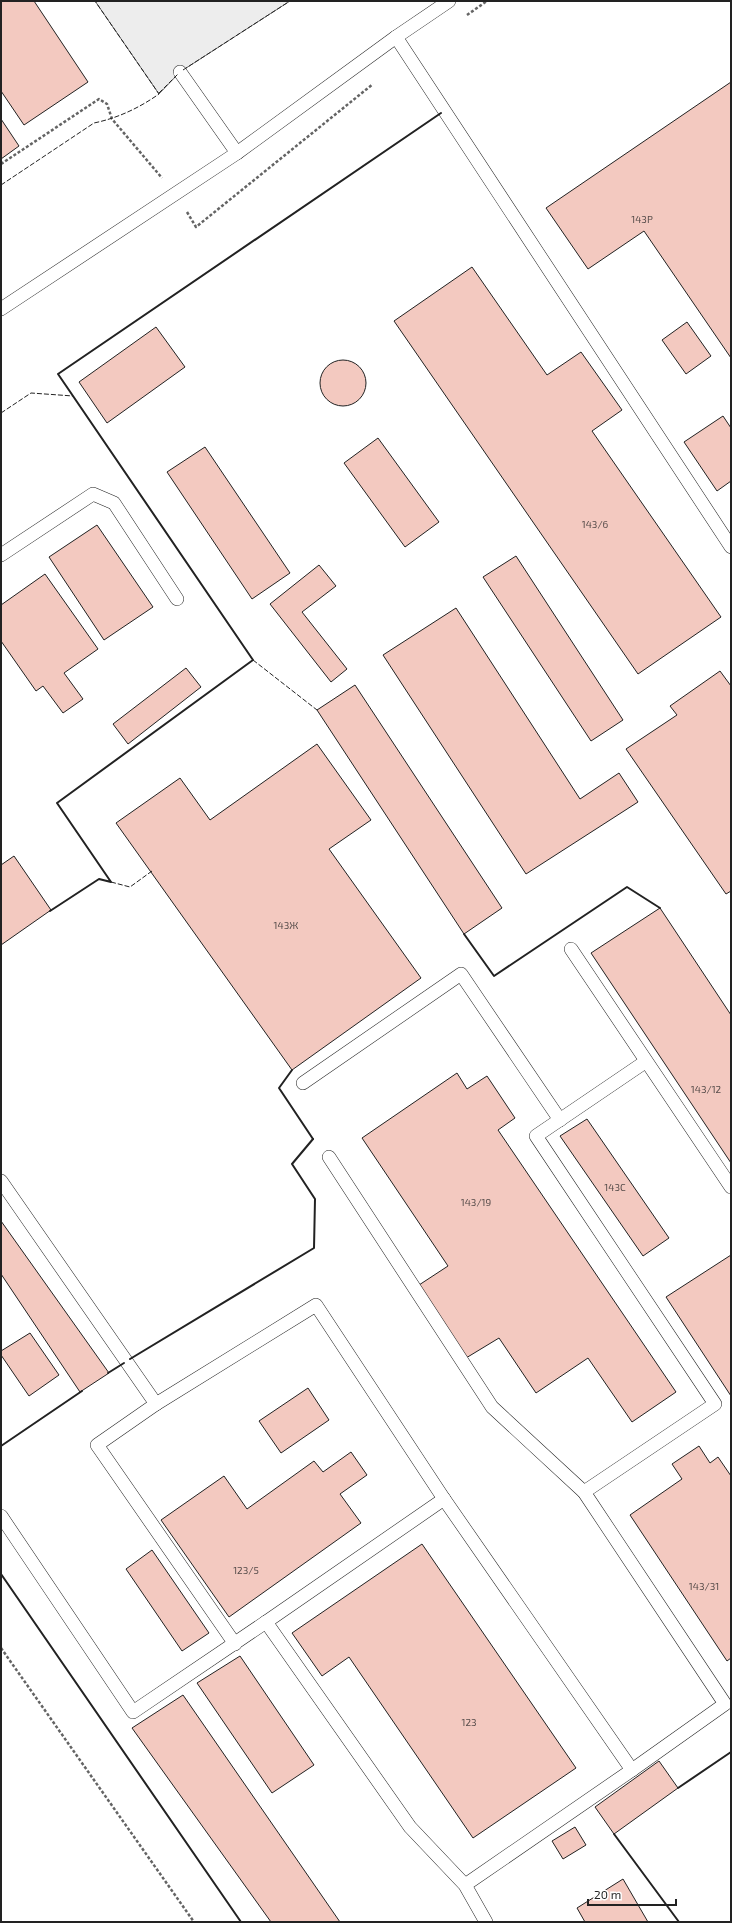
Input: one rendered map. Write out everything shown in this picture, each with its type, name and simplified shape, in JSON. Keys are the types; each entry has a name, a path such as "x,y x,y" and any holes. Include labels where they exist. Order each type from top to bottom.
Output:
{"lane":[{"path":"1,309 237,153 396,37 449,1"},
{"path":"396,37 731,547"},
{"path":"180,72 237,153"},
{"path":"1,555 93,494 114,503 177,599"},
{"path":"571,950 645,1062 731,1187"},
{"path":"303,1083 461,974 560,1120"},
{"path":"584,1492 715,1404 536,1136 645,1062"},
{"path":"329,1158 492,1407 584,1492 728,1701 632,1770 465,1885"},
{"path":"1,1181 156,1404"},
{"path":"235,1644 97,1445 156,1404 316,1305 444,1499 632,1770"},
{"path":"1,1516 133,1712 235,1644 444,1499"},
{"path":"266,1622 410,1827 465,1885 486,1922"}],"path":[{"path":"1,1648 194,1922"}],"shaded area":[{"path":"95,1 290,1 180,72 159,94"}],"building":[{"path":"1,1 34,1 88,82 24,125 1,91"},
{"path":"731,82 731,358 644,231 588,269 546,208"},
{"path":"1,119 19,146 1,159"},
{"path":"472,267 547,375 581,352 622,410 592,431 721,617 638,674 394,321"},
{"path":"687,322 711,356 686,374 662,340"},
{"path":"156,327 185,367 107,423 79,382"},
{"path":"343,360 356,364 362,370 366,383 362,396 356,402 343,406 330,402 324,396 320,383 324,370 330,364"},
{"path":"723,416 731,428 731,481 717,491 684,442"},
{"path":"378,438 439,522 405,547 344,463"},
{"path":"205,447 290,573 252,599 167,472"},
{"path":"97,525 153,607 104,640 49,557"},
{"path":"516,556 623,720 591,741 483,577"},
{"path":"319,565 336,586 302,612 347,669 331,682 270,604"},
{"path":"45,574 98,649 64,673 83,699 63,713 43,686 36,691 1,641 1,605"},
{"path":"456,608 580,799 619,773 638,802 526,874 383,655"},
{"path":"186,668 201,687 128,744 113,724"},
{"path":"720,671 731,686 731,891 726,894 626,749 677,715 670,706"},
{"path":"355,685 502,908 464,934 317,710"},
{"path":"317,744 371,820 329,849 421,978 292,1070 116,823 180,778 210,820"},
{"path":"14,856 51,910 1,945 1,865"},
{"path":"660,908 731,1015 731,1163 591,953"},
{"path":"457,1073 467,1089 487,1076 515,1118 498,1130 676,1392 632,1422 588,1358 536,1393 499,1338 466,1358 419,1285 448,1266 362,1138"},
{"path":"587,1119 669,1238 643,1256 560,1136"},
{"path":"1,1221 109,1373 80,1392 1,1274"},
{"path":"731,1255 731,1396 666,1297"},
{"path":"30,1333 59,1375 29,1396 1,1355 1,1351"},
{"path":"308,1388 329,1420 281,1453 259,1421"},
{"path":"699,1446 710,1463 718,1457 731,1476 731,1658 727,1661 630,1515 682,1479 672,1464"},
{"path":"351,1452 367,1475 340,1494 361,1523 229,1617 161,1520 224,1476 247,1509 314,1461 323,1472"},
{"path":"422,1544 576,1768 473,1838 349,1657 322,1676 292,1633"},
{"path":"152,1550 209,1633 182,1651 126,1569"},
{"path":"240,1656 314,1765 272,1793 197,1683"},
{"path":"183,1695 340,1922 271,1922 132,1728"},
{"path":"659,1761 678,1788 614,1834 595,1807"},
{"path":"575,1827 586,1845 563,1859 552,1841"},
{"path":"623,1879 648,1922 585,1922 577,1908"}],"fence":[{"path":"1,185 94,123 128,112 159,94 95,1"},
{"path":"183,70 290,1"},
{"path":"159,93 178,74"},
{"path":"1,413 31,393 73,396"},
{"path":"253,660 317,710"},
{"path":"111,882 130,887 152,871"}],"wall":[{"path":"50,911 99,879 111,882 57,803 253,660 58,374 441,113"},
{"path":"464,934 494,976 627,887 660,908"},
{"path":"292,1070 279,1088 313,1139"},
{"path":"130,1359 314,1248 315,1199 292,1164 313,1139"},
{"path":"108,1373 124,1363"},
{"path":"1,1446 82,1391"},
{"path":"1,1574 241,1922"},
{"path":"678,1788 731,1752"},
{"path":"614,1834 679,1922"}]}
